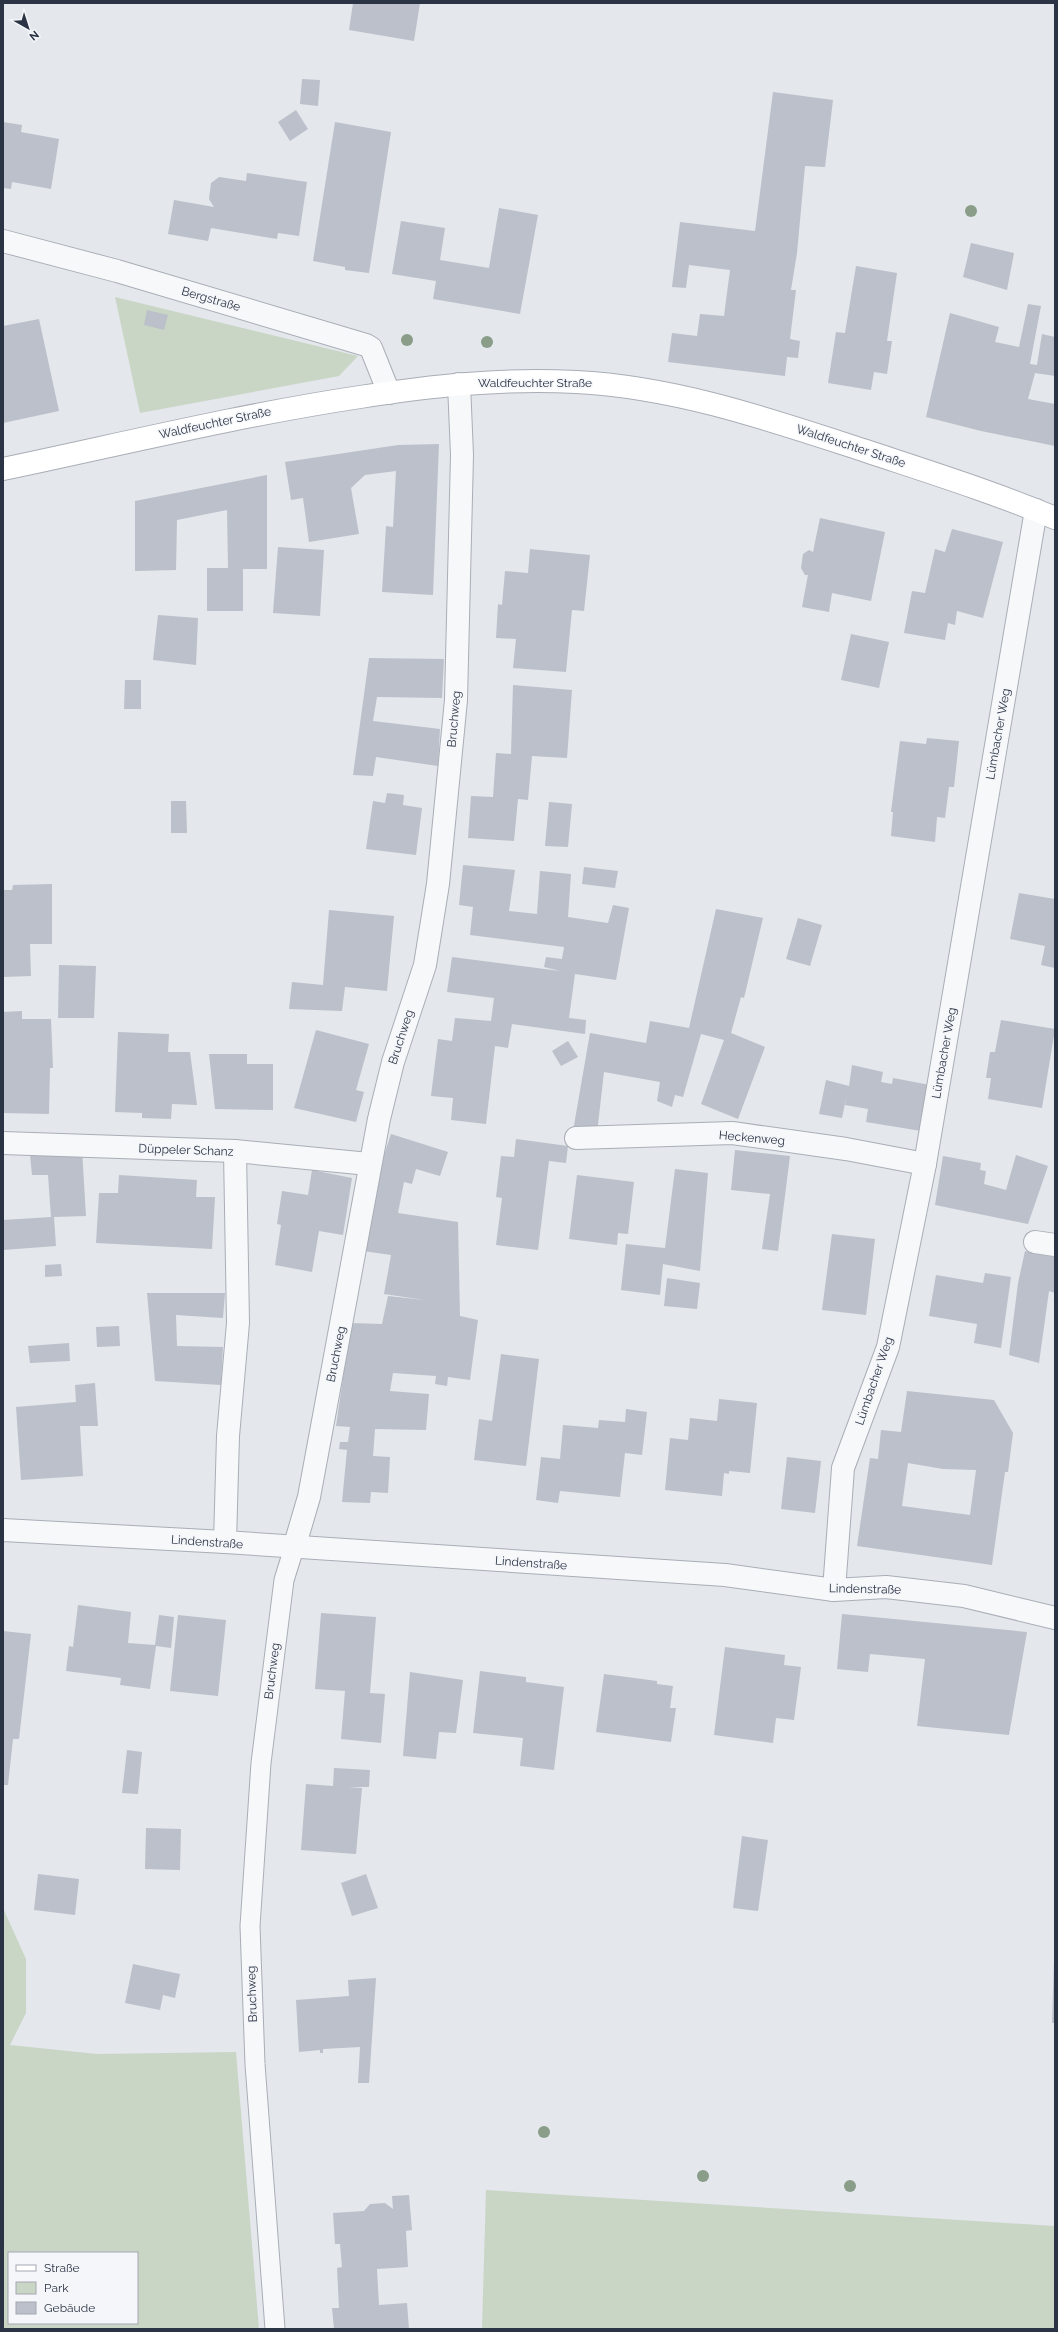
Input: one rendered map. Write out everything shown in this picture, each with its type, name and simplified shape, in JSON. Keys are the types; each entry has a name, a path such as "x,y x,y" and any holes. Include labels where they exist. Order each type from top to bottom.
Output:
{"street":[{"name":"Bergstraße","path":"3,241 117,271 366,345 371,348 389,393"},
{"name":"Waldfeuchter Straße","path":"3,469 280,409 459,384 574,382 617,385 662,393 753,414 976,488 1046,514"},
{"name":"Bruchweg","path":"294,1548 309,1497 364,1207 369,1164 392,1062 425,965 438,884 456,700 462,455 459,384"},
{"name":"Lümbacher Weg","path":"834,1590 843,1468 888,1347 925,1164 1046,514"},
{"name":"Heckenweg","path":"576,1138 732,1134 846,1149 925,1164"},
{"name":"Düppeler Schanz","path":"3,1143 235,1151 369,1164"},
{"path":"225,1542 228,1436 238,1322 235,1151"},
{"name":"Lindenstraße","path":"3,1530 225,1542 294,1548 726,1576 834,1590 886,1587 956,1595 1055,1618"}],"lane":[{"name":"Bruchweg","path":"275,2329 255,2064 250,1926 261,1763 284,1580 294,1548"}],"green space":[{"path":"115,297 358,356 339,376 140,413"},
{"path":"3,1908 26,1959 26,2013 10,2045 97,2054 236,2052 259,2329 3,2329"},
{"path":"486,2190 1055,2226 1055,2329 482,2329"}],"building":[{"path":"353,3 420,3 414,41 349,30"},
{"path":"302,79 320,80 318,106 300,104"},
{"path":"773,92 833,100 825,167 805,166 797,253 791,290 796,290 790,339 800,341 798,358 787,357 785,376 668,362 672,333 697,336 700,314 724,316 730,270 689,265 686,288 672,287 680,222 755,231"},
{"path":"296,110 308,129 290,141 278,122"},
{"path":"3,122 22,125 21,132 59,139 51,189 12,182 11,189 3,188"},
{"path":"335,122 391,132 369,273 345,270 345,267 313,261"},
{"path":"247,173 307,182 299,236 278,233 277,239 211,228 208,241 168,234 174,200 214,207 209,199 211,183 219,177 246,181"},
{"path":"499,208 538,215 520,314 433,299 436,281 392,274 401,221 445,228 440,260 489,268"},
{"path":"971,243 1014,253 1007,290 963,277"},
{"path":"856,266 897,273 887,341 892,341 887,374 874,372 871,390 828,383 836,332 845,333"},
{"path":"1028,304 1041,306 1030,364 1037,365 1042,334 1055,337 1055,376 1035,373 1028,399 1055,404 1055,446 981,431 926,417 950,313 999,327 995,342 1019,347"},
{"path":"147,310 168,315 164,330 144,325"},
{"path":"39,319 59,411 3,423 3,326"},
{"path":"439,444 433,595 382,592 386,526 393,527 396,471 365,475 351,488 359,534 309,542 303,498 291,500 285,462 398,445"},
{"path":"267,475 267,569 243,569 243,611 207,611 207,568 228,568 227,510 177,520 176,570 135,571 135,501"},
{"path":"820,518 885,532 871,601 832,593 829,612 802,607 808,575 805,575 801,568 803,554 809,550 813,552"},
{"path":"952,529 1003,542 983,618 957,611 955,625 948,623 945,640 904,633 912,591 925,593 935,549 945,552"},
{"path":"278,547 324,550 320,616 273,613"},
{"path":"530,549 590,555 584,611 572,610 566,672 513,668 516,639 496,638 498,604 502,605 505,571 528,573"},
{"path":"158,615 198,618 196,665 153,660"},
{"path":"851,634 889,642 879,688 841,680"},
{"path":"369,658 444,659 442,698 377,697 373,721 440,729 438,766 376,757 373,776 353,775"},
{"path":"125,680 141,680 141,709 124,709"},
{"path":"513,685 572,690 567,758 532,756 528,800 518,799 514,841 468,838 471,796 493,797 496,753 511,754"},
{"path":"927,738 959,741 954,787 949,787 945,818 937,817 935,842 891,836 893,812 891,812 900,741 926,744"},
{"path":"387,793 404,795 403,805 422,808 416,855 366,849 373,801 385,803"},
{"path":"171,801 186,801 187,833 171,833"},
{"path":"549,802 572,804 568,847 545,846"},
{"path":"463,865 515,870 509,911 537,914 540,871 571,874 568,917 608,923 613,905 629,908 616,980 575,974 569,1018 586,1020 585,1034 512,1024 508,1048 495,1046 486,1124 451,1120 453,1098 431,1096 438,1039 452,1041 455,1018 491,1021 494,998 447,992 452,957 560,971 544,967 546,957 562,959 564,947 470,935 473,907 459,905"},
{"path":"584,867 618,871 615,888 582,884"},
{"path":"52,884 52,944 30,944 31,976 3,977 3,890 12,890 13,885"},
{"path":"1019,893 1055,899 1055,968 1041,965 1045,946 1010,939"},
{"path":"716,909 763,918 744,998 741,997 731,1033 765,1047 738,1119 701,1104 724,1040 701,1034 683,1097 675,1095 672,1107 657,1101 660,1082 604,1072 597,1133 573,1131 590,1033 646,1043 650,1021 689,1028"},
{"path":"329,910 394,916 387,991 345,987 342,1011 289,1009 292,982 323,985"},
{"path":"798,918 822,925 810,966 786,959"},
{"path":"59,965 96,966 94,1018 58,1018"},
{"path":"22,1011 22,1019 51,1019 53,1068 50,1068 49,1114 3,1113 3,1012"},
{"path":"1001,1020 1055,1029 1042,1108 988,1099 991,1078 986,1078 990,1052 995,1052"},
{"path":"316,1030 369,1044 356,1090 364,1092 356,1122 294,1108"},
{"path":"118,1032 169,1034 168,1052 190,1052 197,1105 172,1104 171,1119 142,1118 142,1113 115,1112"},
{"path":"568,1041 578,1057 561,1066 552,1051"},
{"path":"209,1054 247,1054 247,1064 273,1064 273,1110 215,1109"},
{"path":"852,1065 883,1072 881,1082 892,1084 893,1078 930,1085 921,1131 866,1122 868,1109 845,1105 847,1094 842,1118 819,1114 826,1080 849,1086"},
{"path":"391,1134 448,1152 440,1176 416,1169 412,1184 404,1182 398,1213 458,1222 460,1316 478,1320 470,1380 448,1377 447,1386 435,1384 436,1376 393,1373 390,1391 429,1394 426,1430 375,1429 373,1456 390,1457 388,1493 371,1492 370,1503 342,1502 347,1450 339,1449 340,1442 348,1442 350,1427 336,1426 351,1323 382,1324 388,1296 425,1300 384,1294 391,1255 363,1251 378,1173"},
{"path":"516,1139 568,1146 566,1163 549,1161 538,1250 496,1245 502,1198 496,1197 501,1156 514,1157"},
{"path":"82,1150 86,1216 54,1217 56,1246 3,1250 3,1220 51,1217 48,1175 32,1175 30,1155"},
{"path":"735,1150 790,1156 778,1251 762,1249 770,1194 731,1190"},
{"path":"1016,1155 1048,1166 1028,1224 935,1205 943,1156 981,1163 980,1170 986,1171 984,1184 1006,1190"},
{"path":"675,1169 708,1173 700,1271 663,1264 660,1295 621,1290 626,1244 665,1248"},
{"path":"312,1170 352,1178 343,1235 319,1231 312,1272 275,1265 281,1225 277,1224 282,1191 308,1195"},
{"path":"119,1175 197,1180 196,1197 215,1197 212,1249 96,1243 99,1193 118,1193"},
{"path":"577,1175 634,1182 628,1234 618,1233 617,1245 569,1239"},
{"path":"832,1234 875,1239 866,1315 822,1310"},
{"path":"1025,1251 1055,1257 1055,1293 1049,1291 1039,1363 1009,1355 1018,1283"},
{"path":"61,1264 62,1276 45,1277 45,1265"},
{"path":"985,1273 1011,1277 1001,1348 974,1343 977,1324 929,1316 936,1275 983,1283"},
{"path":"667,1278 700,1283 697,1309 664,1306"},
{"path":"147,1293 225,1293 223,1318 176,1315 177,1346 223,1347 221,1385 155,1381"},
{"path":"119,1326 120,1346 97,1347 96,1327"},
{"path":"69,1343 70,1361 30,1363 28,1346"},
{"path":"501,1354 539,1359 526,1466 474,1460 479,1419 492,1421"},
{"path":"95,1383 98,1426 80,1426 83,1476 21,1480 16,1407 76,1402 75,1385"},
{"path":"907,1391 994,1400 1013,1433 1008,1472 1005,1472 992,1565 857,1546 870,1458 878,1459 881,1430 901,1432","holes":["908,1463 943,1469 976,1470 970,1515 902,1506"]},
{"path":"719,1399 757,1403 750,1473 729,1471 729,1474 724,1473 722,1496 665,1490 670,1438 688,1440 690,1418 717,1421"},
{"path":"626,1409 647,1412 642,1455 625,1453 620,1497 560,1491 558,1503 536,1500 541,1457 560,1459 563,1425 598,1428 599,1420 625,1422"},
{"path":"787,1457 821,1461 815,1513 781,1509"},
{"path":"78,1605 131,1612 128,1643 155,1645 159,1615 174,1617 171,1648 156,1646 150,1689 120,1685 121,1678 66,1671 69,1646 73,1647"},
{"path":"321,1613 376,1617 370,1693 385,1694 381,1743 341,1739 345,1691 315,1689"},
{"path":"842,1614 1027,1632 1009,1735 917,1726 925,1659 870,1654 868,1672 837,1669"},
{"path":"178,1615 226,1620 218,1696 170,1691"},
{"path":"3,1631 31,1634 19,1739 13,1739 8,1785 3,1785"},
{"path":"725,1647 785,1655 784,1665 801,1667 794,1720 776,1718 773,1743 714,1735"},
{"path":"480,1671 526,1677 526,1682 564,1687 554,1770 520,1766 523,1738 473,1733"},
{"path":"410,1672 463,1680 456,1733 439,1732 436,1759 403,1756"},
{"path":"604,1674 657,1681 657,1684 673,1686 670,1708 676,1708 671,1742 596,1732"},
{"path":"127,1750 142,1752 138,1794 122,1793"},
{"path":"334,1768 370,1770 369,1787 348,1787 362,1788 356,1854 301,1850 306,1784 333,1786"},
{"path":"146,1828 181,1829 180,1870 145,1869"},
{"path":"742,1836 768,1840 758,1911 733,1908"},
{"path":"38,1874 79,1879 75,1915 34,1910"},
{"path":"366,1874 378,1908 352,1916 341,1883"},
{"path":"1054,1961 1055,2023 1052,2023"},
{"path":"133,1964 180,1974 175,1998 163,1995 160,2010 125,2003"},
{"path":"376,1978 369,2083 358,2083 360,2047 323,2049 323,2053 320,2053 320,2050 299,2052 296,2000 349,1996 348,1980"},
{"path":"409,2195 412,2230 406,2231 408,2267 377,2269 379,2305 407,2303 409,2329 334,2329 332,2308 339,2308 337,2268 342,2267 340,2244 335,2244 333,2213 364,2211 370,2204 385,2203 393,2209 392,2196"}]}
